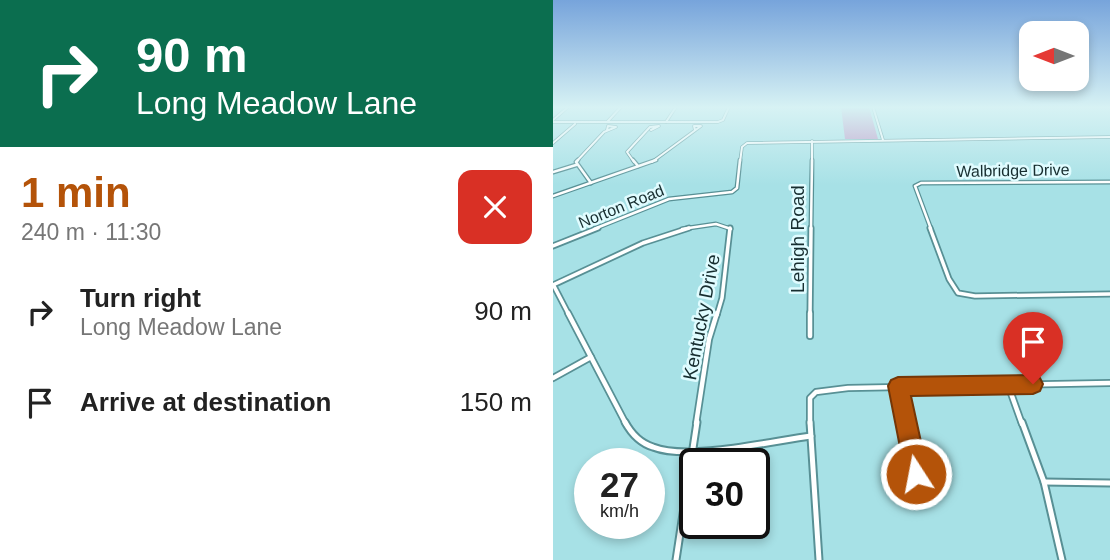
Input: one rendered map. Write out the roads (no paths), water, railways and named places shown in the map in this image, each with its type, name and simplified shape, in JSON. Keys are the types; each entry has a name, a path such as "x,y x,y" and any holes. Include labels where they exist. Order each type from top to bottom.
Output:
{"street":[{"path":"576,165 579,157 604,133"},
{"path":"638,166 627,152 648,133"},
{"path":"553,196 663,156 690,133"},
{"path":"881,133 883,140"},
{"path":"812,141 1110,137"},
{"name":"Norton Road","path":"553,246 669,199 732,192 737,188 745,144 812,141"},
{"name":"Lehigh Road","path":"810,336 812,141"},
{"path":"553,172 576,165"},
{"path":"576,165 591,183"},
{"name":"Walbridge Drive","path":"1110,181 916,185 951,284 963,295 1110,294"},
{"name":"Kentucky Drive","path":"553,285 678,229 720,224 731,228 722,298 711,329 693,448"},
{"path":"553,285 636,438 658,449 679,449"},
{"path":"553,378 591,357"},
{"path":"819,560 809,402 813,394 848,388 898,386 1110,383"},
{"path":"1008,385 1044,482 1062,560"},
{"path":"898,386 914,471 919,478 939,478 946,471 945,462 937,455 912,455"},
{"path":"702,448 811,436"},
{"path":"1044,482 1110,483"},
{"name":"Kentucky Drive","path":"676,560 679,539"}]}
